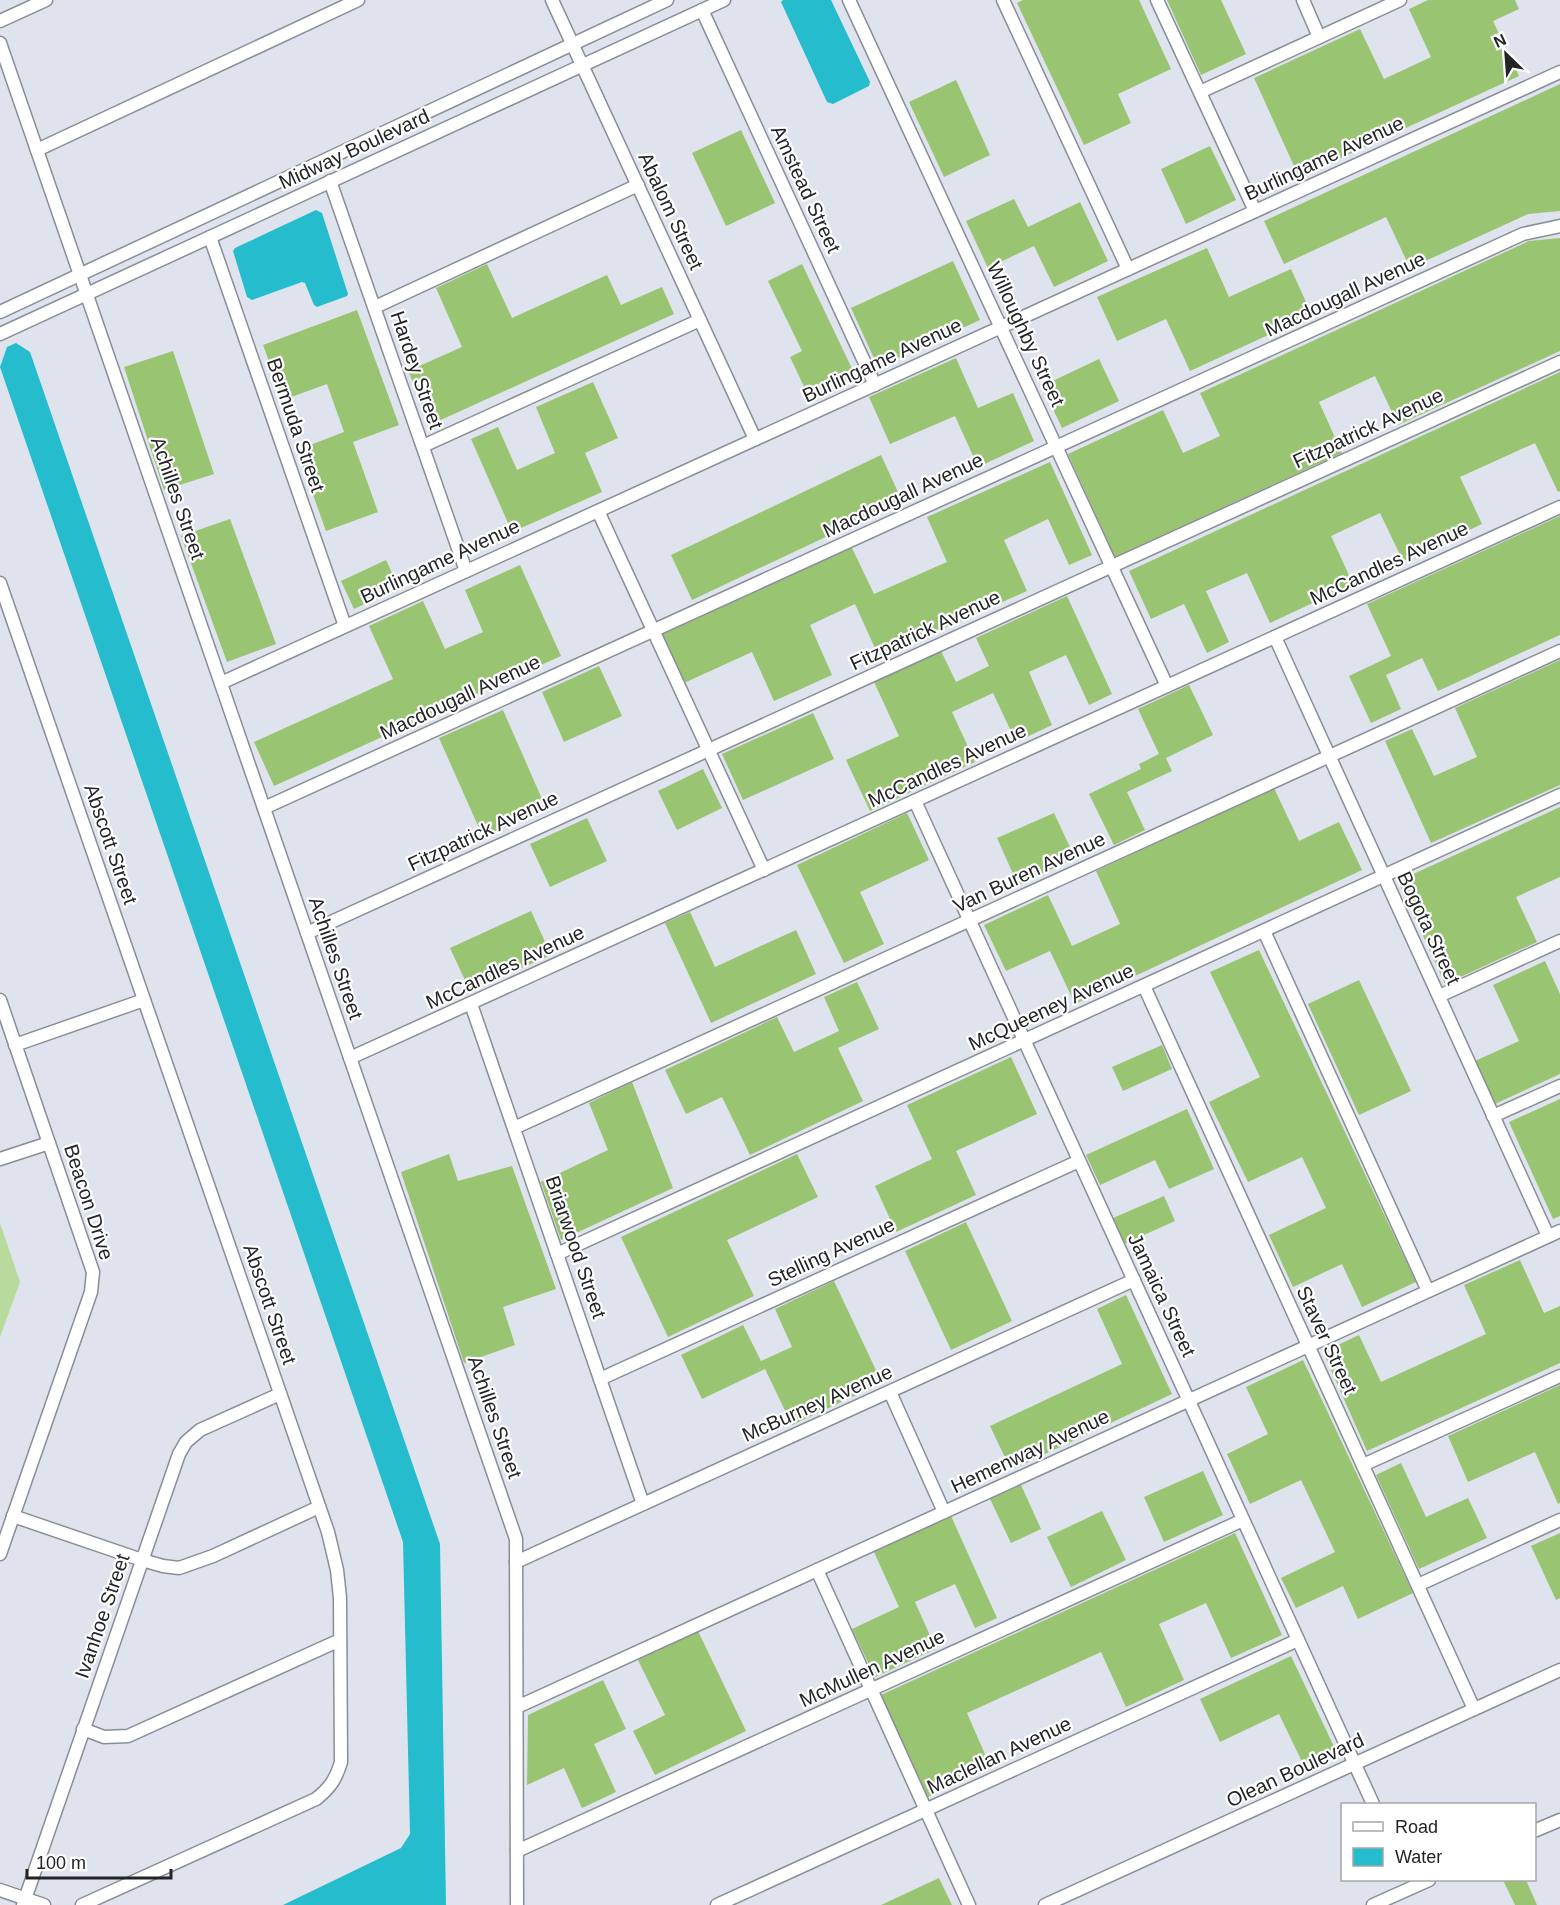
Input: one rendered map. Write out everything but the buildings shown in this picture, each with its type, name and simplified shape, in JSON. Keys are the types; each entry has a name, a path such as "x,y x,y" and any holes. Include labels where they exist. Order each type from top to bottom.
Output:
{"street":[{"path":"0,21 46,0"},
{"path":"37,150 358,0"},
{"name":"Abalom Street","path":"552,0 755,439"},
{"name":"Midway Boulevard","path":"0,312 667,0"},
{"name":"Midway Boulevard","path":"0,334 724,0"},
{"name":"Willoughby Street","path":"849,0 1167,686"},
{"path":"1003,0 1128,269"},
{"path":"1157,0 1255,211"},
{"path":"1303,0 1319,37"},
{"path":"1200,92 1400,0"},
{"name":"Amstead Street","path":"702,10 875,385"},
{"name":"Achilles Street","path":"0,43 516,1539 518,1905"},
{"name":"Burlingame Avenue","path":"221,683 1560,72"},
{"name":"Hardey Street","path":"330,181 466,571"},
{"path":"375,307 638,185"},
{"name":"Macdougall Avenue","path":"264,808 1523,234 1560,226"},
{"name":"Bermuda Street","path":"210,237 345,626"},
{"path":"423,446 700,320"},
{"name":"Fitzpatrick Avenue","path":"307,933 1560,362"},
{"name":"McCandles Avenue","path":"350,1058 1560,507"},
{"path":"598,511 764,870"},
{"name":"Abscott Street","path":"0,583 331,1541 340,1598 341,1762 337,1776 329,1789 110,1899 82,1905"},
{"name":"Bogota Street","path":"1275,637 1548,1236"},
{"name":"Van Buren Avenue","path":"514,1128 1560,651"},
{"name":"McQueeney Avenue","path":"557,1254 1560,795"},
{"name":"Jamaica Street","path":"915,801 1373,1803"},
{"path":"1264,931 1428,1291"},
{"path":"1439,996 1560,941"},
{"name":"Staver Street","path":"1144,986 1474,1709"},
{"name":"Beacon Drive","path":"0,1000 93,1272 91,1292 0,1554"},
{"path":"15,1045 144,1000"},
{"name":"Briarwood Street","path":"471,1004 643,1504"},
{"path":"1493,1116 1560,1086"},
{"path":"0,1160 49,1143"},
{"name":"Stelling Avenue","path":"600,1379 1079,1161"},
{"name":"Hemenway Avenue","path":"517,1707 1560,1231"},
{"name":"McBurney Avenue","path":"516,1562 1134,1280"},
{"path":"1363,1466 1560,1376"},
{"path":"890,1392 944,1512"},
{"name":"Ivanhoe Street","path":"24,1902 179,1454 186,1442 200,1430 280,1394"},
{"path":"13,1516 142,1560 179,1568 213,1556 319,1507"},
{"name":"McMullen Avenue","path":"517,1851 1243,1520"},
{"path":"1418,1585 1560,1520"},
{"path":"817,1570 969,1905"},
{"path":"84,1730 104,1737 128,1736 340,1640"},
{"name":"Maclellan Avenue","path":"717,1905 1298,1640"},
{"name":"Olean Boulevard","path":"1045,1905 1560,1670"},
{"path":"1536,1831 1560,1820"},
{"path":"1373,1905 1409,1884 1424,1881"},
{"path":"0,1890 24,1902 44,1905"}],"green space":[{"path":"1023,0 1139,0 1171,69 1118,94 1131,123 1084,145 1017,3"},
{"path":"1167,0 1221,0 1246,54 1201,75"},
{"path":"1428,0 1515,0 1519,9 1493,21 1519,76 1299,177 1254,78 1360,29 1384,79 1431,57 1409,9"},
{"path":"956,80 990,155 944,177 909,102"},
{"path":"1560,84 1560,211 1528,214 1410,268 1386,217 1284,264 1264,221"},
{"path":"741,130 775,203 726,226 692,153"},
{"path":"1210,146 1236,200 1186,224 1161,169"},
{"path":"1014,199 1028,227 1080,202 1108,261 1054,287 1034,246 988,268 966,221"},
{"path":"1560,238 1560,351 1398,425 1375,376 1319,402 1342,453 1115,557 1068,454 1163,410 1183,453 1220,436 1200,393 1529,241"},
{"path":"1207,248 1229,297 1291,269 1312,315 1190,371 1166,319 1117,341 1097,297"},
{"path":"953,261 980,320 878,367 851,308"},
{"path":"487,264 512,318 607,275 621,305 662,287 674,314 432,424 408,371 462,347 436,288"},
{"path":"802,264 856,377 810,399 790,357 802,351 768,281"},
{"path":"357,310 399,425 353,442 378,512 326,531 297,450 344,432 327,384 283,400 263,345"},
{"path":"173,351 214,474 164,490 124,367"},
{"path":"956,358 978,408 1013,393 1034,441 978,467 955,416 890,444 869,397"},
{"path":"1099,359 1119,401 1062,428 1042,386"},
{"path":"1560,372 1560,491 1558,492 1535,443 1460,477 1482,524 1403,561 1380,513 1331,536 1353,584 1270,623 1247,573 1206,591 1229,642 1207,653 1184,604 1151,619 1129,571"},
{"path":"593,382 618,438 585,453 602,492 512,532 471,439 498,427 517,470 555,453 536,407"},
{"path":"881,455 902,501 692,600 671,555"},
{"path":"1050,462 1092,555 1069,565 1048,519 1004,540 1027,591 879,657 855,604 810,625 832,675 774,701 752,652 684,683 662,634 852,548 874,594 947,562 927,517"},
{"path":"1560,516 1560,635 1438,691 1422,658 1386,675 1401,709 1371,723 1349,676 1391,656 1367,604"},
{"path":"230,519 276,644 227,662 181,536"},
{"path":"386,560 399,588 354,609 341,581"},
{"path":"520,565 561,656 274,786 254,742 393,679 369,626 423,601 445,649 483,632 465,590"},
{"path":"1067,596 1112,694 1089,705 1066,655 1029,672 1052,725 1016,742 993,693 952,712 975,762 870,811 846,760 899,736 874,682 941,651 956,682 989,666 976,638"},
{"path":"1560,660 1560,785 1431,843 1385,741 1412,729 1434,776 1477,757 1455,708"},
{"path":"599,666 622,716 564,742 542,692"},
{"path":"1189,685 1213,735 1166,758 1172,771 1127,792 1145,830 1114,845 1089,794 1141,769 1139,764 1159,754 1138,709"},
{"path":"503,710 546,808 483,837 439,738"},
{"path":"813,713 834,759 743,800 722,754"},
{"path":"703,769 722,808 677,830 658,791"},
{"path":"1274,788 1299,841 1339,822 1362,870 1075,1004 1050,951 1006,971 984,925 1048,895 1072,946 1120,924 1096,871"},
{"path":"1560,807 1560,877 1516,897 1537,942 1445,984 1398,881"},
{"path":"907,813 929,860 860,892 884,944 844,963 797,865"},
{"path":"1054,813 1075,858 1018,885 997,838"},
{"path":"587,818 607,861 550,887 530,844"},
{"path":"531,911 551,955 470,991 450,948"},
{"path":"690,912 715,967 796,930 816,974 711,1023 665,923"},
{"path":"1259,950 1416,1282 1362,1307 1342,1264 1293,1287 1269,1235 1326,1208 1302,1157 1248,1182 1209,1102 1260,1077 1210,972"},
{"path":"1545,961 1560,994 1560,1074 1495,1104 1475,1061 1519,1041 1493,985"},
{"path":"1359,980 1411,1091 1359,1115 1308,1004"},
{"path":"857,982 879,1029 838,1048 863,1101 750,1155 722,1097 686,1114 665,1070 777,1017 794,1052 839,1031 824,997"},
{"path":"1162,1045 1172,1069 1123,1091 1112,1067"},
{"path":"1011,1057 1037,1114 956,1151 976,1195 896,1232 875,1186 932,1159 907,1105"},
{"path":"632,1082 673,1188 561,1240 541,1182 608,1150 589,1103"},
{"path":"1560,1099 1560,1216 1553,1219 1509,1122"},
{"path":"1187,1109 1214,1169 1169,1189 1155,1160 1100,1185 1086,1155"},
{"path":"449,1154 458,1181 512,1166 556,1289 503,1307 515,1345 464,1363 401,1172"},
{"path":"797,1154 818,1197 727,1240 754,1296 668,1337 621,1237"},
{"path":"1164,1196 1175,1221 1124,1244 1113,1218"},
{"path":"966,1222 1012,1321 951,1350 905,1251"},
{"path":"0,1223 20,1282 0,1337"},
{"path":"1520,1260 1544,1313 1560,1306 1560,1363 1367,1451 1323,1352 1359,1335 1381,1382 1486,1334 1464,1285"},
{"path":"834,1281 882,1383 792,1425 765,1369 702,1399 681,1355 743,1325 761,1361 792,1347 775,1309"},
{"path":"1126,1295 1172,1394 1011,1470 990,1426 1122,1364 1097,1309"},
{"path":"1303,1360 1413,1593 1358,1619 1343,1586 1296,1608 1281,1578 1335,1552 1301,1480 1250,1504 1227,1454 1268,1434 1246,1387"},
{"path":"1560,1385 1560,1503 1558,1504 1535,1452 1468,1482 1448,1436"},
{"path":"1401,1463 1426,1517 1468,1498 1487,1538 1419,1569 1376,1475"},
{"path":"1203,1471 1223,1515 1164,1542 1144,1497"},
{"path":"1021,1485 1041,1529 1011,1543 990,1499"},
{"path":"1102,1511 1126,1560 1071,1587 1047,1537"},
{"path":"951,1516 997,1618 975,1628 955,1584 915,1602 936,1649 875,1677 852,1629 899,1607 874,1552"},
{"path":"1235,1533 1282,1635 1231,1658 1206,1603 1159,1624 1184,1680 1126,1707 1101,1652 967,1713 991,1768 928,1797 881,1695"},
{"path":"1560,1533 1560,1598 1556,1600 1531,1546"},
{"path":"698,1631 746,1731 655,1775 633,1731 665,1715 638,1660"},
{"path":"1291,1656 1337,1753 1305,1768 1279,1714 1220,1742 1200,1699"},
{"path":"603,1680 626,1729 594,1744 616,1792 582,1808 564,1768 527,1785 528,1715"},
{"path":"939,1878 952,1905 881,1905"},
{"path":"1503,1881 1526,1881 1537,1905 1515,1905"}],"water":[{"path":"783,0 831,0 870,82 869,86 833,104 827,102 781,2"},
{"path":"316,210 322,213 347,296 317,307 305,283 302,282 252,300 247,297 233,251 235,248"},
{"path":"16,343 30,352 440,1544 446,1905 283,1905 401,1848 410,1834 403,1542 0,367 7,347"}]}
